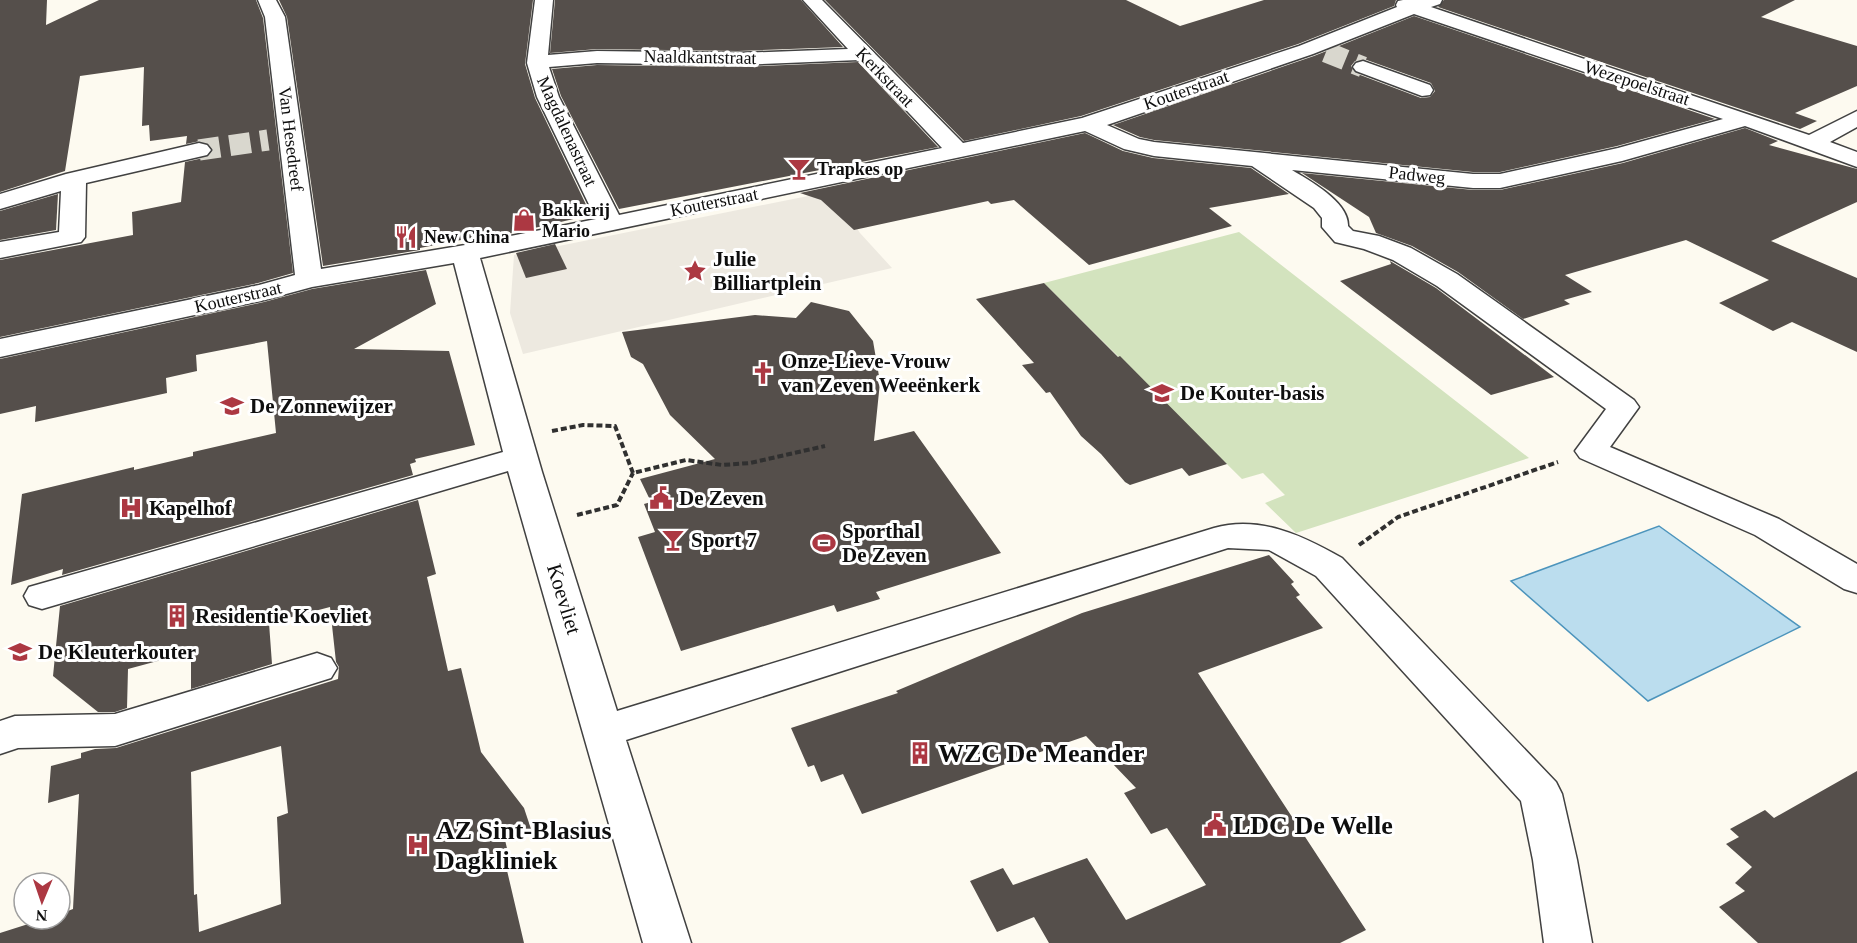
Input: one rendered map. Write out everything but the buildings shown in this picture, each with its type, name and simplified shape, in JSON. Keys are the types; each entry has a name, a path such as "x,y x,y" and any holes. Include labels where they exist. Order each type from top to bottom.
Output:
{"street":[{"name":"Van Hesedreef","path":"267,0 275,17 309,279"},
{"name":"Magdalenastraat","path":"544,0 537,63 548,97 611,224"},
{"name":"Kerkstraat","path":"812,0 959,152"},
{"name":"Wezepoelstraat","path":"1387,0 1424,4 1857,160"},
{"name":"Kouterstraat","path":"0,348 264,292 309,279 465,253 611,224 1087,124 1319,50 1424,4"},
{"name":"Naaldkantstraat","path":"537,63 558,59 637,57 700,59 863,54"},
{"path":"1363,67 1422,90"},
{"path":"1811,143 1857,118"},
{"name":"Padweg","path":"1087,124 1132,144 1154,149 1473,182 1500,180 1622,154 1746,119"},
{"path":"268,140 292,137"},
{"path":"0,202 74,179 199,150"},
{"path":"1255,158 1321,201 1335,217 1335,227 1344,237 1370,242 1402,254 1447,280 1623,406 1591,451 1767,527 1857,580"},
{"path":"0,250 72,237 74,179"},
{"name":"Koevliet","path":"465,253 541,524 667,943"},
{"path":"42,596 519,448"},
{"path":"603,731 1226,536 1258,535 1287,542 1329,567 1541,794 1568,943"},
{"path":"0,738 15,732 115,730 316,668"}],"path":[{"path":"519,448 583,425 615,426 633,473 617,505 541,524"},
{"path":"633,473 687,460 722,465 750,463 825,446"},
{"path":"1329,567 1398,516 1591,451"}],"green space":[{"path":"1239,232 1529,458 1296,533 1265,503 1285,495 1263,473 1242,479 1044,283"}],"shaded area":[{"name":"Julie Billiartplein","path":"833,191 860,233 892,268 523,354 510,313 514,255"}],"water":[{"path":"1659,526 1800,627 1648,701 1511,581"}],"tunnel":[{"path":"1326,52 1363,67"},
{"path":"199,150 268,140"}],"place":[{"name":"Trapkes op","path":"799,169"},
{"name":"Bakkerij Mario","path":"524,220"},
{"name":"New China","path":"406,237"},
{"name":"Julie Billiartplein","path":"695,271"},
{"name":"Onze-Lieve-Vrouw van Zeven Weeënkerk","path":"763,373"},
{"name":"De Kouter-basis","path":"1162,393"},
{"name":"De Zonnewijzer","path":"232,406"},
{"name":"De Zeven","path":"661,498"},
{"name":"Kapelhof","path":"131,508"},
{"name":"Sport 7","path":"673,540"},
{"name":"Sporthal De Zeven","path":"824,543"},
{"name":"Residentie Koevliet","path":"177,616"},
{"name":"De Kleuterkouter","path":"20,652"},
{"name":"WZC De Meander","path":"920,753"},
{"name":"LDC De Welle","path":"1215,825"},
{"name":"AZ Sint-Blasius Dagkliniek","path":"418,845"}]}
